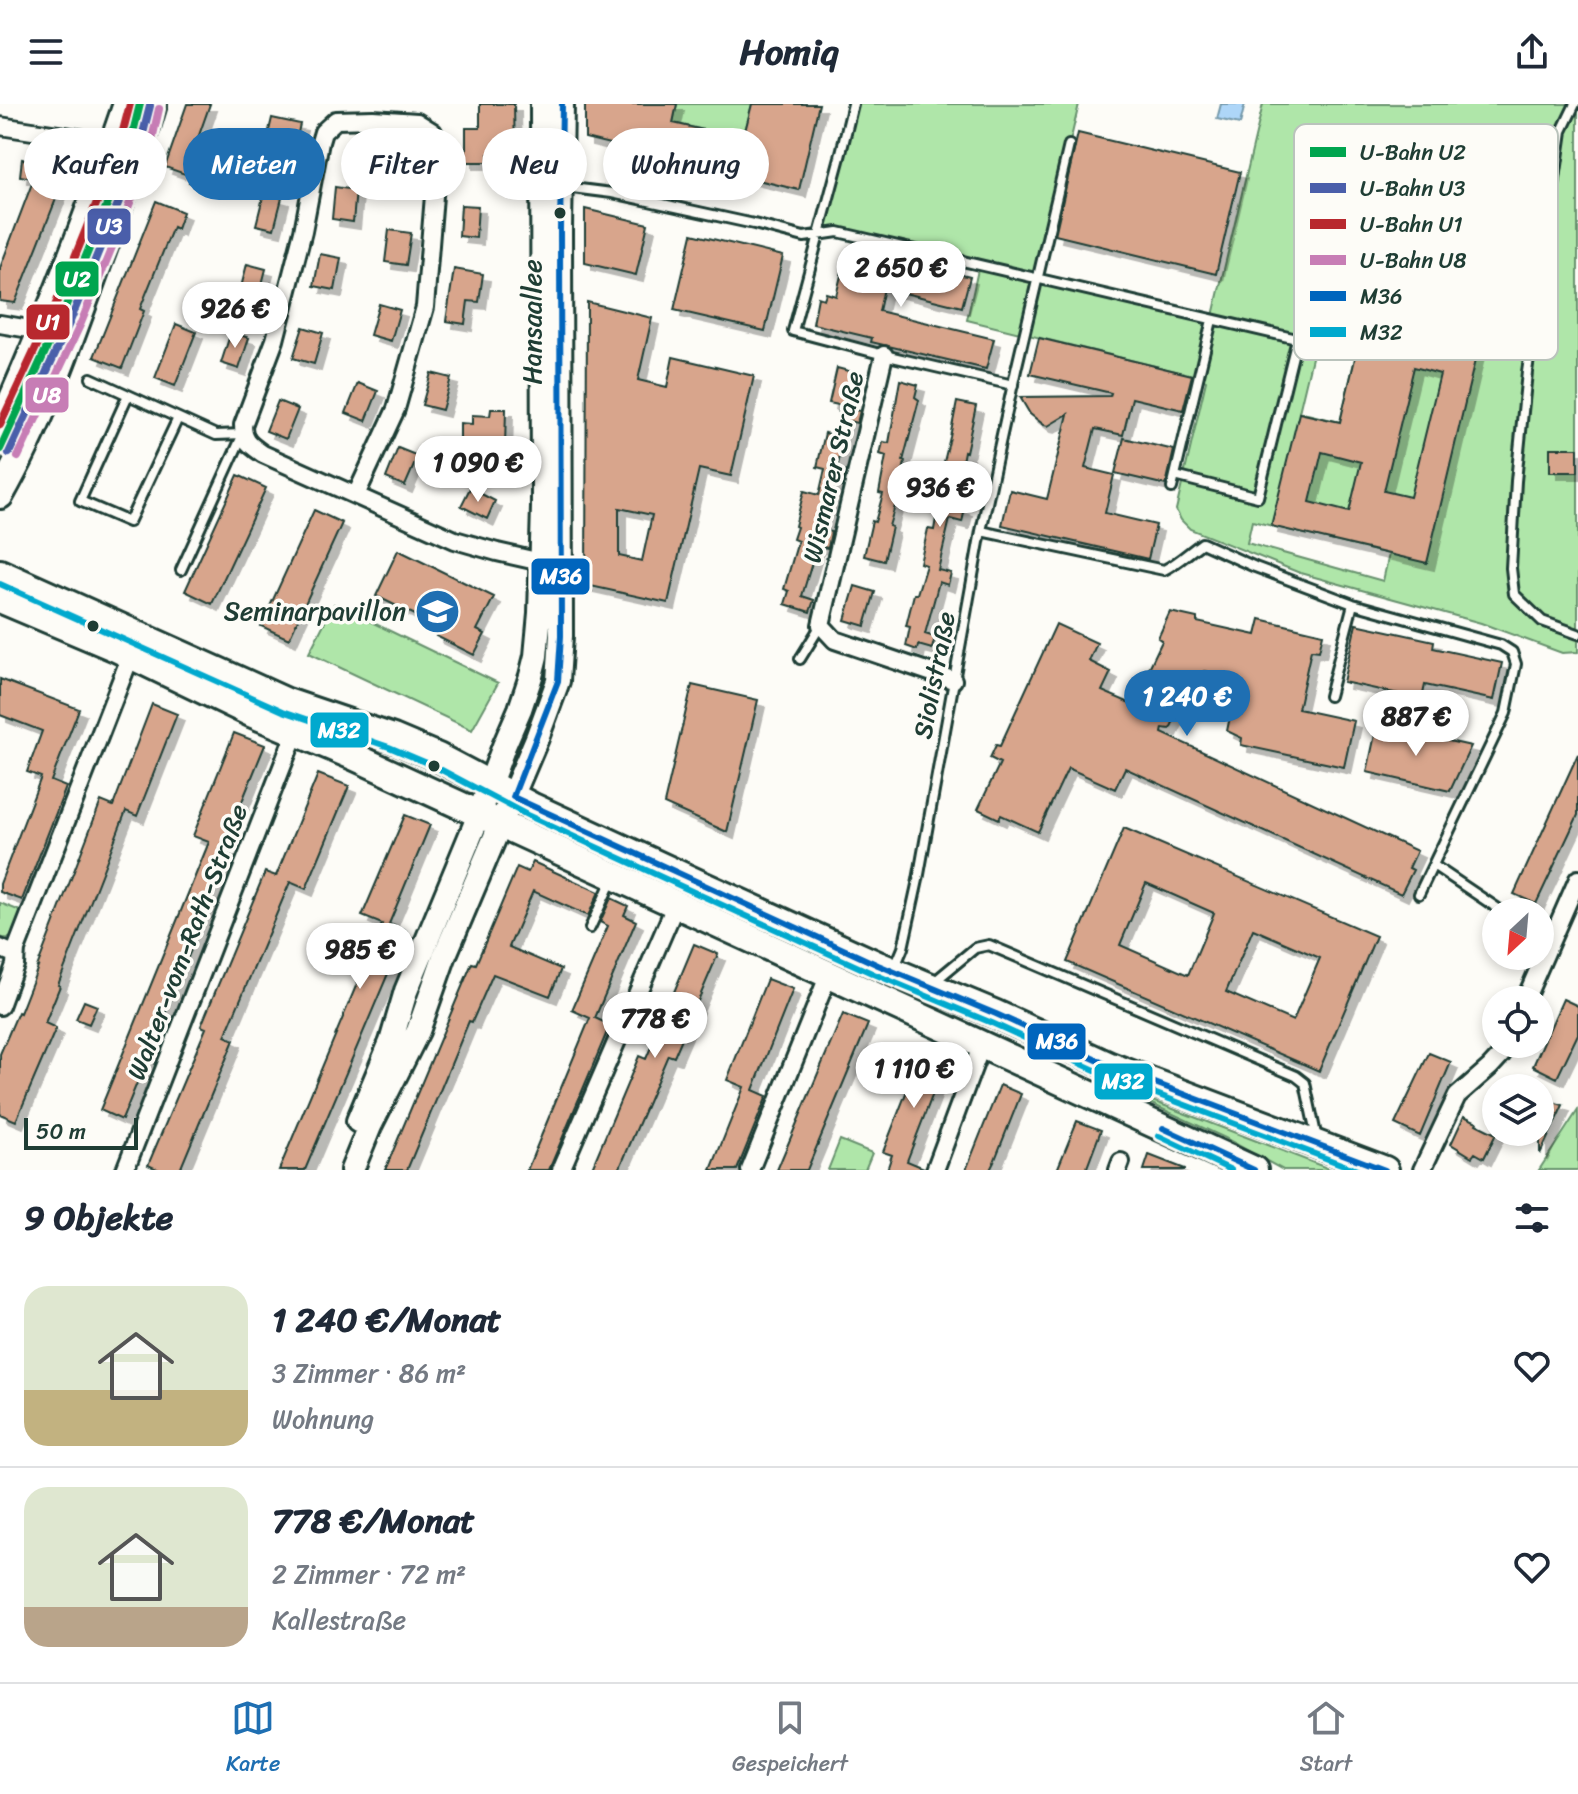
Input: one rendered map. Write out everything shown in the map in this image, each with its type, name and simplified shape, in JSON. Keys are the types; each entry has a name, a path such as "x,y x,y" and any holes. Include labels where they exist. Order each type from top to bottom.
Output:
{"main road":[{"path":"118,128 127,104"},
{"path":"0,495 31,433 76,325 153,104"},
{"name":"Hansaallee","path":"542,104 545,128"},
{"name":"Hansaallee","path":"559,128 562,104"},
{"path":"0,428 91,200"},
{"name":"Hansaallee","path":"352,1170 370,1126 418,1031 490,819 490,783 531,676 540,613 551,200"},
{"name":"Hansaallee","path":"337,1170 391,1042 406,991 490,819 513,797 558,681 561,636 551,200"},
{"path":"0,573 287,702 393,738 438,757 513,797 893,971 1110,1066 1385,1170"},
{"path":"2,602 131,655 253,714 614,875 1254,1170"}],"street":[{"path":"356,495 396,409 425,307 438,146 433,132 417,122 336,120 323,132 303,231 275,340 243,425 243,434 246,443 263,454 455,540 541,562"},
{"path":"0,126 24,130"},
{"path":"0,324 41,331"},
{"name":"Wismarer Straße","path":"821,625 884,355"},
{"path":"821,625 835,640 953,680"},
{"path":"0,1006 15,965 8,949 131,655"},
{"name":"Walter-vom-Rath-Straße","path":"125,1170 296,731"},
{"path":"1554,923 1578,879"},
{"path":"561,1170 676,904"},
{"path":"750,1170 829,974"},
{"path":"935,1170 982,1044"},
{"path":"1422,1170 1457,1096 1498,1058"}],"lane":[{"path":"853,104 793,331 884,355"},
{"path":"1558,159 1562,131 1575,104"},
{"name":"Siolistraße","path":"893,971 903,948 918,880 981,531 1069,145"},
{"path":"587,191 612,193 804,237 838,232 1294,338"},
{"path":"1172,488 1212,320"},
{"path":"1175,476 1258,497 1294,351"},
{"name":"Wismarer Straße","path":"884,355 1013,385"},
{"path":"1529,360 1516,481 1511,568 1514,594 1542,621 1578,634"},
{"path":"91,378 216,435 243,434 181,570"},
{"path":"128,395 80,501 129,522 178,418"},
{"path":"981,531 1164,570 1202,543 1255,567 1353,604 1501,645 1512,652 1516,664 1506,713 1419,894"},
{"path":"1329,696 1353,604"},
{"path":"800,659 821,625"},
{"path":"1433,865 1482,898"},
{"path":"590,928 614,875"},
{"path":"929,987 975,948 989,945 1296,1076 1305,1083 1318,1144"}],"green space":[{"path":"677,104 752,104 746,128 695,128 673,123"},
{"path":"852,104 1079,104 1038,279 1212,320 1263,104 1578,104 1578,652 1562,653 1481,623 1300,573 1190,529 1176,510 1206,381 967,320 979,265 821,228","holes":["1252,521 1389,554 1383,581 1247,543"]},
{"path":"334,604 498,683 472,730 309,653"},
{"path":"0,903 23,912 10,938 0,937"},
{"path":"1117,1088 1332,1170 1283,1170 1225,1138"},
{"path":"1578,1110 1578,1170 1539,1170"},
{"path":"840,1140 872,1153 865,1170 828,1170"}],"water":[{"path":"1221,104 1245,104 1240,124 1217,119"}],"building":[{"path":"187,104 210,104 202,128 183,128 183,173 167,168"},
{"path":"480,104 514,104 514,128 482,128 482,162 466,162 466,128 480,128"},
{"path":"585,104 677,104 673,123 695,128 603,128 603,142 587,138"},
{"path":"752,104 819,104 799,190 769,183 769,128 746,128"},
{"path":"272,118 300,124 299,128 270,128"},
{"path":"1078,133 1240,172 1216,274 1055,235"},
{"path":"24,159 24,177 20,176"},
{"path":"335,187 341,188 341,200 355,200 353,222 332,219"},
{"path":"26,200 56,200 15,303 0,301 0,268"},
{"path":"262,200 281,200 274,229 256,225"},
{"path":"156,201 183,212 177,229 173,227 140,309 144,311 122,368 94,357"},
{"path":"461,205 478,206 476,238 459,236"},
{"path":"585,209 648,224 636,275 585,263"},
{"path":"389,230 411,233 406,265 385,262"},
{"path":"692,234 783,256 765,331 674,310"},
{"path":"859,249 970,277 962,307 884,288 879,311 994,339 986,369 871,342 872,338 813,324 818,297 824,299 826,293 836,296 845,259 856,262"},
{"path":"320,254 341,258 335,290 314,286"},
{"path":"247,264 266,269 258,300 239,295"},
{"path":"454,269 483,274 479,302 468,301 465,324 446,321"},
{"path":"587,302 652,318 638,380 667,387 673,357 754,376 731,476 699,469 668,603 586,585","holes":["619,508 652,515 642,561 619,556"]},
{"path":"379,304 400,310 391,341 370,335"},
{"path":"176,324 196,332 175,386 155,378"},
{"path":"303,327 323,333 314,364 293,358"},
{"path":"231,332 249,338 239,369 221,363"},
{"path":"1039,338 1192,375 1183,410 1132,398 1123,435 1095,429 1085,468 1114,475 1105,513 1156,525 1148,559 1002,525 1010,490 1047,499 1068,414 1048,426 1044,425 1030,414 1020,397 1110,396 1111,393 1030,374"},
{"path":"1355,360 1475,360 1427,563 1271,526 1299,413 1340,422","holes":["1414,367 1440,374 1410,497 1384,491","1322,452 1361,462 1349,512 1310,502"]},
{"path":"837,368 856,373 848,407 829,403"},
{"path":"431,373 451,378 442,410 422,405"},
{"path":"900,380 918,385 915,397 919,400 903,461 884,561 864,556 872,521 875,522 883,494 879,493 886,456 880,454 883,442 889,443"},
{"path":"358,383 378,391 366,421 346,413"},
{"path":"278,401 298,409 286,439 266,431"},
{"path":"957,402 976,406 954,506 965,509 962,522 950,519 938,570 951,573 948,585 939,582 925,634 935,637 932,649 918,645 917,650 906,646 910,627 906,626 926,565 920,563 928,529 934,530 939,501 934,500"},
{"path":"840,407 860,411 857,423 848,421 836,473 845,475 842,487 833,485 822,530 831,532 828,548 817,546 802,596 814,600 810,612 785,604 789,591 784,589 798,541 793,539 804,491 819,495 825,469 817,467 825,433 834,435"},
{"path":"491,409 506,409 505,448 490,448 490,443 460,442 460,423 472,424 472,415 490,416"},
{"path":"1124,438 1174,450 1166,485 1115,473"},
{"path":"398,448 418,456 405,486 386,478"},
{"path":"1550,448 1578,448 1578,472 1550,472"},
{"path":"238,475 266,488 212,604 185,591"},
{"path":"470,488 495,501 487,519 461,506"},
{"path":"314,510 342,523 289,639 261,626"},
{"name":"Seminarpavillon","path":"398,550 494,597 477,630 485,634 474,655 436,636 440,627 376,596"},
{"path":"855,586 875,592 865,626 845,620"},
{"path":"1170,612 1197,618 1197,622 1256,635 1260,619 1323,634 1319,651 1311,650 1298,709 1354,721 1344,767 1241,745 1242,738 1227,731 1238,678 1204,671 1196,674 1170,729 1163,728 1162,733 1417,851 1409,868 1413,870 1401,894 1125,768 1115,789 1068,768 1038,832 1001,815 999,819 978,809 1000,763 990,758 996,745 1000,746 1056,624 1097,643 1089,661 1111,672 1102,691 1132,704 1162,641 1158,638"},
{"path":"1356,624 1434,641 1433,648 1502,663 1494,700 1425,685 1422,699 1343,682"},
{"path":"0,679 79,709 51,781 66,787 22,900 0,892 0,884 41,777 27,772 42,731 0,715"},
{"path":"692,685 758,700 727,832 664,804"},
{"path":"152,704 177,714 137,816 126,811 45,1023 56,1028 16,1121 0,1114 0,1054 20,1013 101,801 113,806"},
{"path":"1377,725 1471,746 1450,791 1367,772"},
{"path":"234,733 265,745 223,848 231,851 122,1120 100,1110 209,842 193,836"},
{"path":"1578,754 1578,815 1539,898 1523,898 1514,894"},
{"path":"318,774 349,786 306,889 290,882 225,1036 234,1040 180,1170 159,1170 148,1165 206,1028 201,1026 265,872 276,876"},
{"path":"405,815 430,825 389,924 406,931 305,1170 279,1170 382,924 362,916"},
{"path":"1124,828 1376,936 1319,1071 1067,962","holes":["1146,883 1214,913 1188,975 1120,945","1253,929 1320,958 1293,1021 1226,992"]},
{"path":"533,862 599,892 588,916 533,891 509,947 561,969 550,996 493,974 472,1022 469,1021 407,1170 385,1170 472,963 476,964 517,867 528,872"},
{"path":"611,898 628,906 624,915 636,921 595,1018 610,1025 549,1170 527,1170 590,1018 572,1010 608,926 600,922"},
{"path":"694,944 718,954 674,1057 668,1055 619,1170 591,1170 639,1056 646,1059"},
{"path":"767,979 793,989 753,1090 767,1096 737,1170 711,1170 744,1087 727,1080"},
{"path":"1563,999 1578,1006 1578,1034 1557,1078 1533,1066 1537,1058 1554,1058 1554,1019"},
{"path":"84,1001 97,1006 89,1024 76,1019"},
{"path":"843,1014 868,1024 807,1170 777,1170"},
{"path":"924,1047 947,1057 907,1161 924,1170 887,1170 892,1155 883,1152"},
{"path":"1429,1053 1451,1062 1420,1136 1395,1124"},
{"path":"1000,1085 1021,1094 994,1162 990,1170 966,1170"},
{"path":"1554,1102 1563,1105 1554,1124"},
{"path":"1464,1116 1482,1127 1482,1146 1490,1146 1484,1158 1475,1153 1472,1157 1451,1144"},
{"path":"1077,1121 1101,1130 1086,1170 1057,1170"},
{"path":"1149,1155 1185,1169 1185,1170 1144,1170"}],"metro line":[{"name":"U1","path":"0,425 53,311 118,150 130,104"},
{"name":"U2","path":"0,449 62,315 128,153 140,104"},
{"name":"U3","path":"9,453 71,319 137,157 150,106"},
{"name":"U8","path":"18,457 81,323 147,161 159,109"}],"transit line":[{"name":"M36","path":"562,104 561,636 558,681 513,797 878,965 1110,1066 1385,1170"},
{"name":"M32","path":"0,584 283,711 389,747 434,766 527,815 698,894 1106,1075 1357,1170"},
{"name":"M36","path":"1163,1128 1254,1170"},
{"name":"M32","path":"1159,1136 1231,1170"}],"place":[{"name":"Seminarpavillon","path":"437,611"}]}
